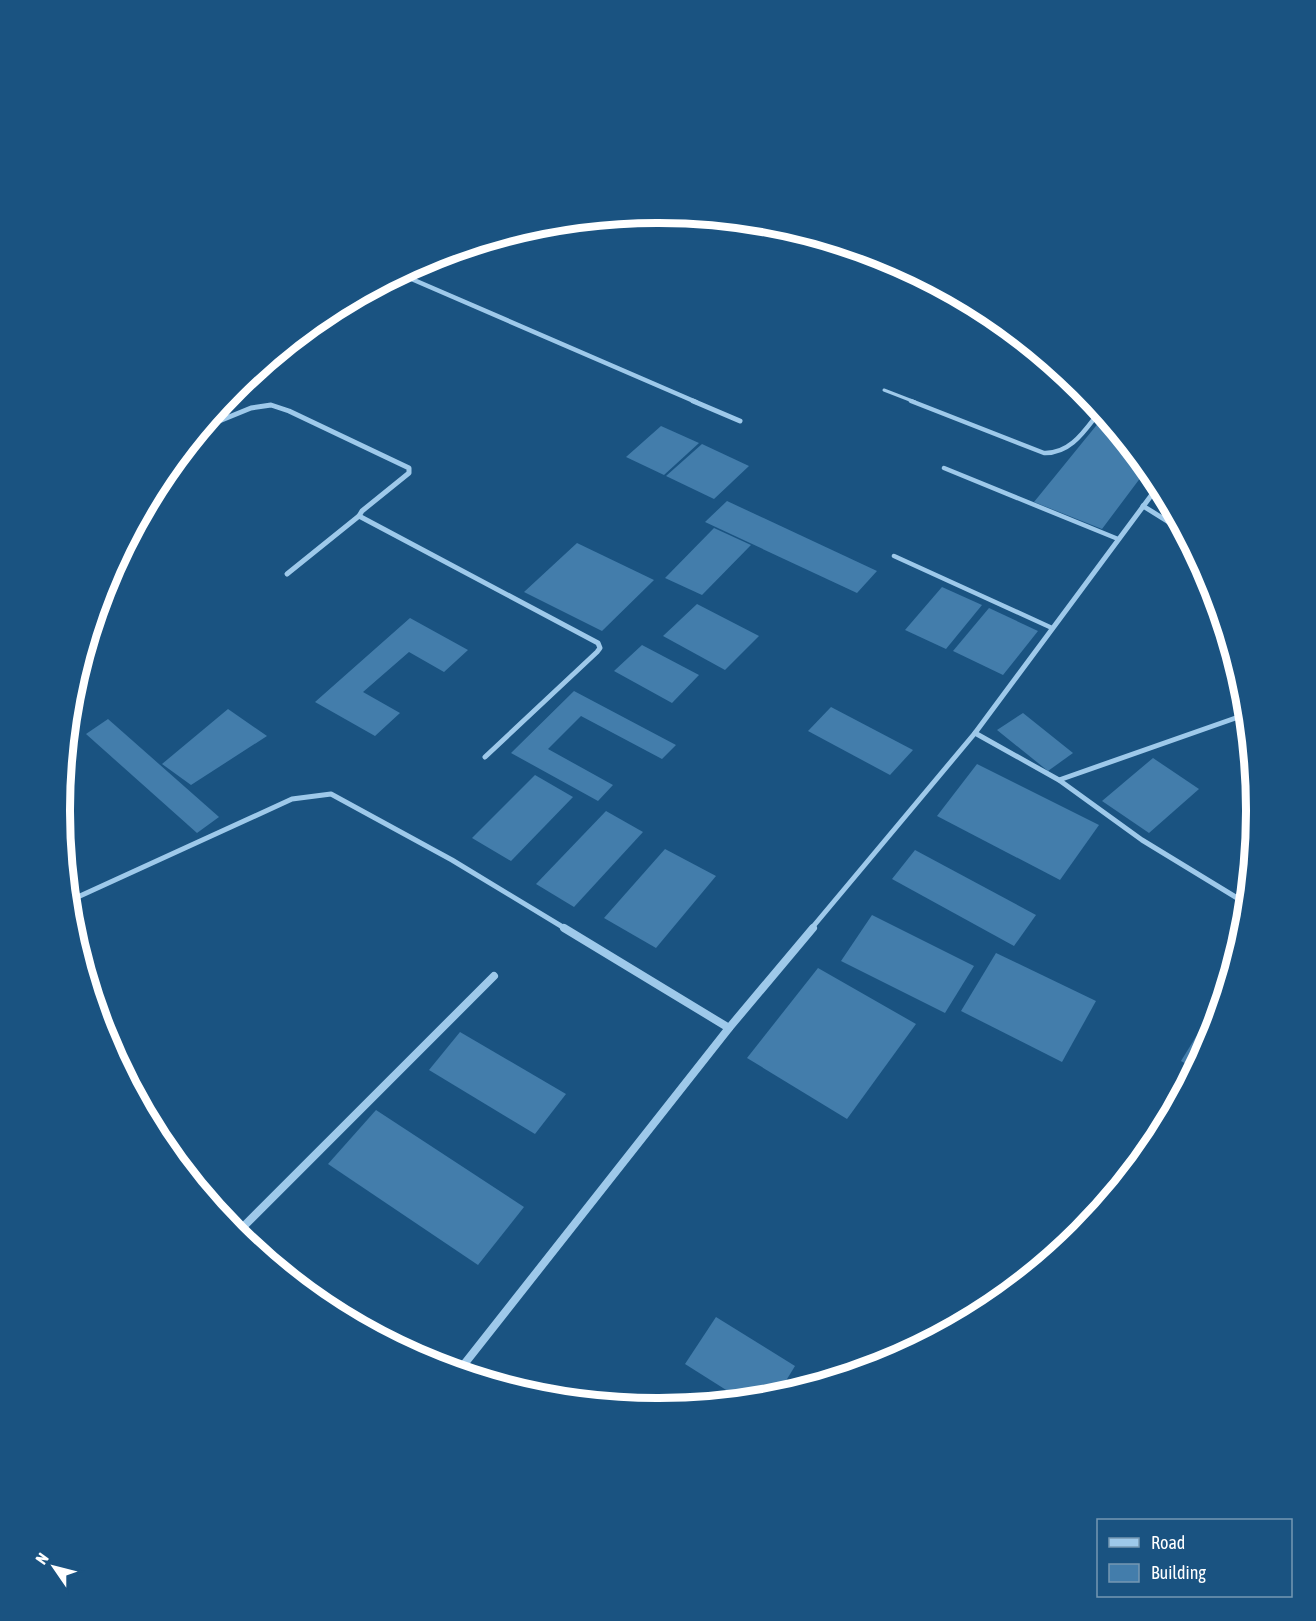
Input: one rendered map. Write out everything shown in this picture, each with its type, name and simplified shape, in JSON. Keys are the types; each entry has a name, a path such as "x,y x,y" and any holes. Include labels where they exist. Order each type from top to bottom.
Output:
{"street":[{"path":"410,278 740,421"},
{"path":"217,422 251,408 271,405 289,411 409,468 409,473 287,574"},
{"path":"464,1365 729,1028 975,733 1152,494"},
{"path":"1143,506 1170,523"},
{"path":"359,516 598,643 600,648 597,652 485,757"},
{"path":"1059,780 1237,717"},
{"path":"975,733 1059,780 1160,852 1238,899"},
{"path":"78,897 292,799 331,794 452,860 729,1028"},
{"path":"244,1226 494,976"}],"lane":[{"path":"884,390 1052,455 1062,452 1071,445 1095,417"},
{"path":"944,468 1118,539"},
{"path":"894,556 1052,628"}],"building":[{"path":"1099,422 1141,477 1102,529 1034,502"},
{"path":"661,426 699,443 664,475 626,457"},
{"path":"702,444 749,466 714,499 666,476"},
{"path":"727,501 877,571 857,593 705,522"},
{"path":"714,528 751,545 702,595 665,578"},
{"path":"577,543 654,580 602,631 524,592"},
{"path":"942,587 982,605 946,649 905,630"},
{"path":"697,604 759,636 725,670 663,636"},
{"path":"989,608 1038,631 1003,675 953,651"},
{"path":"410,618 468,650 444,672 409,652 363,692 400,713 375,736 315,702"},
{"path":"642,645 699,675 672,703 614,671"},
{"path":"574,691 676,745 662,759 581,716 548,749 613,785 598,801 511,753"},
{"path":"831,707 913,750 890,775 808,731"},
{"path":"228,709 267,736 191,785 162,764"},
{"path":"1023,713 1073,753 1048,771 997,730"},
{"path":"108,719 219,817 197,833 86,734"},
{"path":"1153,758 1199,789 1149,833 1102,801"},
{"path":"977,764 1099,825 1060,880 937,816"},
{"path":"535,775 573,797 511,861 472,838"},
{"path":"606,811 643,832 574,907 536,884"},
{"path":"665,849 716,876 656,948 604,918"},
{"path":"915,850 1036,915 1014,946 892,879"},
{"path":"872,915 974,966 945,1013 841,961"},
{"path":"996,953 1096,1001 1062,1062 961,1011"},
{"path":"818,968 916,1024 847,1119 747,1058"},
{"path":"1207,1019 1187,1065 1181,1061"},
{"path":"460,1032 566,1094 535,1134 429,1070"},
{"path":"376,1110 524,1207 478,1265 328,1164"},
{"path":"716,1317 795,1366 784,1384 731,1393 685,1364"}]}
